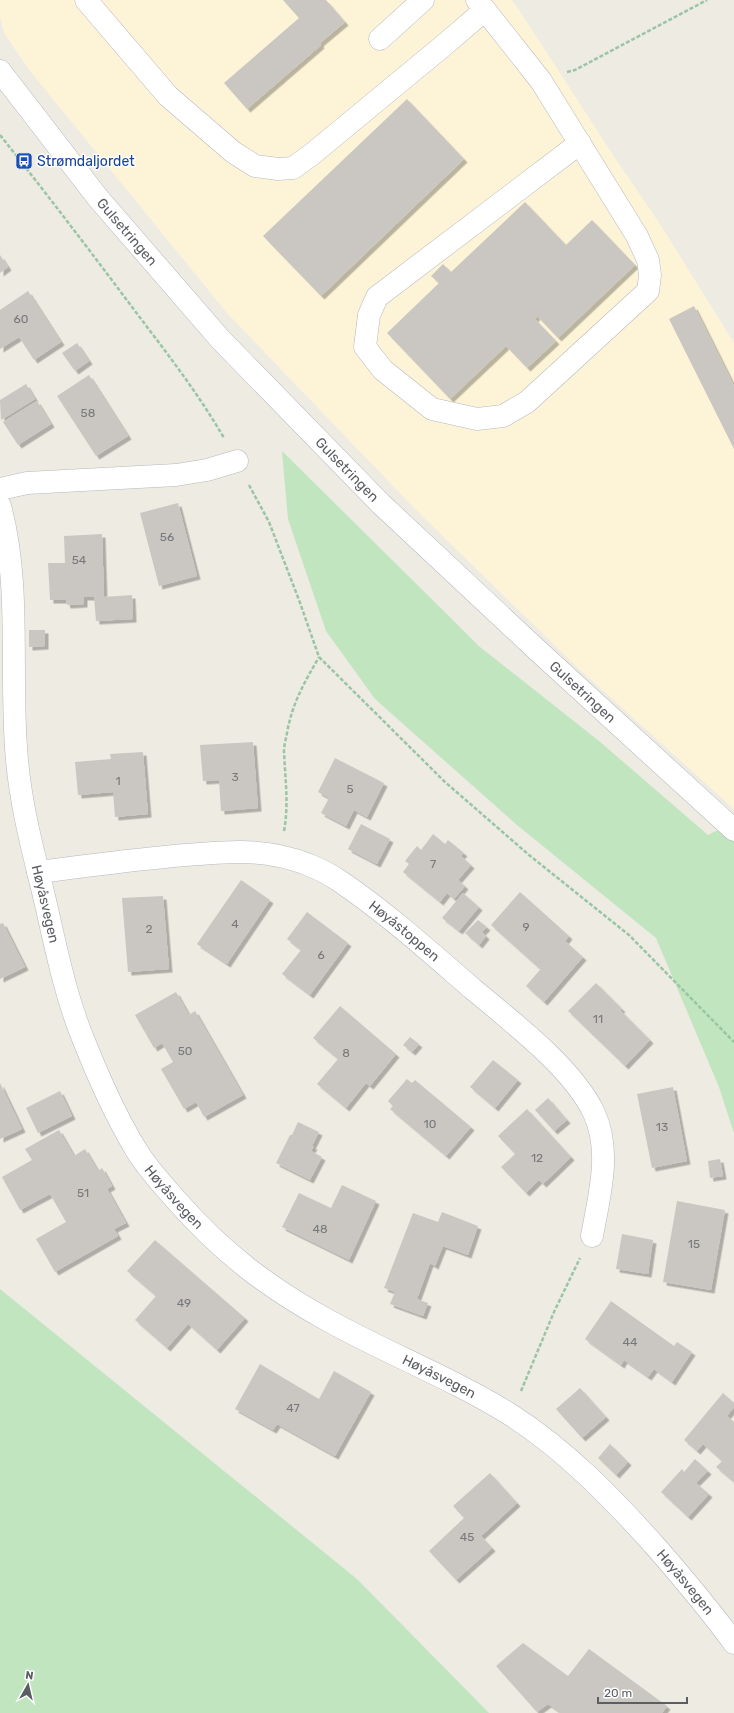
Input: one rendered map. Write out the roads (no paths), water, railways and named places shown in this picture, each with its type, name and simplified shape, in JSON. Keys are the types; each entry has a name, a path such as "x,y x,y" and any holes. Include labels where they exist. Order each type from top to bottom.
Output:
{"street":[{"path":"86,0 168,96 234,152 255,166 278,169 293,168 311,155 443,46 481,5 541,81 580,143 637,236 648,260 650,275 648,291 527,402 503,416 478,419 432,409 383,370 365,347 369,315 377,297 580,143"},
{"path":"380,39 423,0"},
{"name":"Gulsetringen","path":"0,71 98,198 221,340 381,504 536,649 734,830"},
{"path":"0,489 27,483 180,474 207,470 237,461"},
{"name":"Høyåsvegen","path":"0,506 9,551 7,665 22,799 66,991 100,1081 136,1150 163,1185 201,1229 234,1259 280,1293 331,1322 478,1395 511,1415 544,1439 586,1475 628,1516 684,1578 734,1643"},
{"name":"Høyåstoppen","path":"38,872 153,858 252,852 280,856 311,867 339,881 405,930 526,1035 557,1064 580,1090 594,1113 602,1140 603,1164 600,1192 592,1236"}],"place":[{"name":"Strømdaljordet","path":"24,161"}]}
